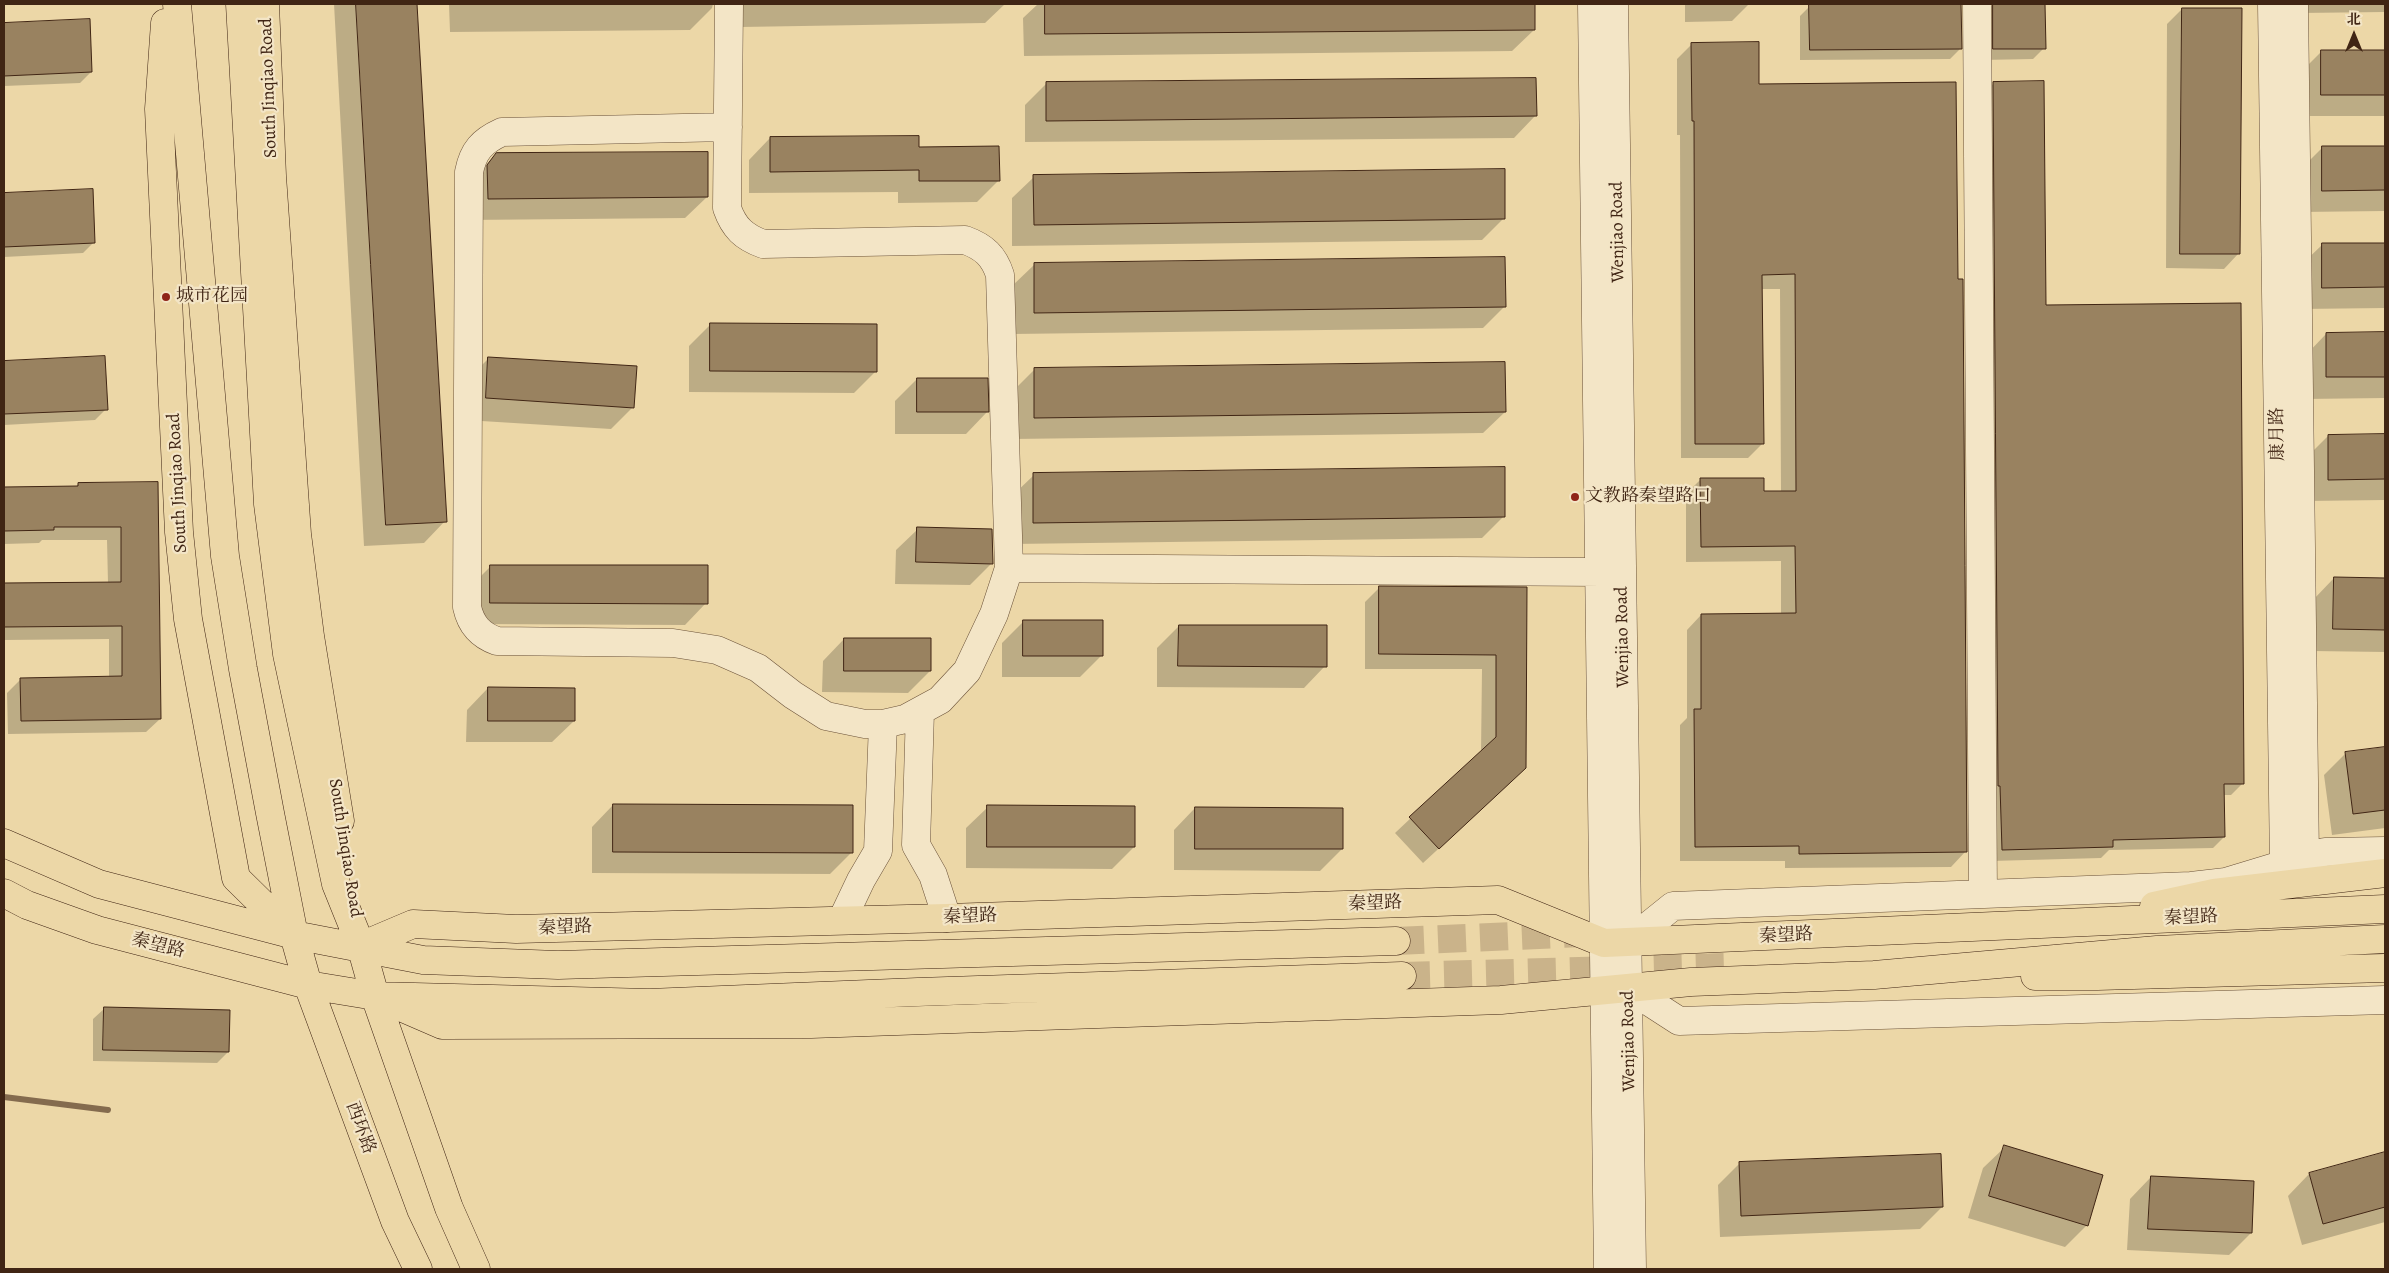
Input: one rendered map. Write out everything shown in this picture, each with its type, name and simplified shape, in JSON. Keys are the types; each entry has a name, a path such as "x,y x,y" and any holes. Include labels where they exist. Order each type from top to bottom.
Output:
{"main road":[{"name":"South Jinqiao Road","path":"167,4 159,109 179,532 188,618 236,878 294,935"},
{"name":"South Jinqiao Road","path":"177,4 225,556 243,669 294,935 308,985"},
{"name":"South Jinqiao Road","path":"240,4 268,504 287,654 336,884 360,946 374,996"},
{"name":"South Jinqiao Road","path":"265,4 272,176 297,534 310,636 360,946"},
{"name":"秦望路","path":"4,843 100,884 294,935 360,946 423,960 558,965 1396,941"},
{"path":"2082,923 2214,893 2385,873"},
{"name":"秦望路","path":"4,893 27,905 97,930 308,985 374,996 649,1003 1402,976"},
{"name":"秦望路","path":"360,946 412,924 516,929 947,918 1498,900 1616,943 2385,909"},
{"name":"秦望路","path":"374,996 442,1024 811,1024 1501,1000 1691,982 1874,975 2158,950 2385,939"},
{"path":"1874,975 2097,976 2385,968"},
{"name":"西环路","path":"308,985 395,1221 418,1269"},
{"path":"374,996 449,1208 476,1269"}],"street":[{"path":"728,127 502,132 489,138 479,147 472,158 468,172 467,607 470,618 476,629 486,637 497,641 673,642 717,650 758,668 792,696 826,716 865,724 883,724 905,719 940,700 967,672 994,614 1009,568 1000,275 996,262 988,252 977,244 965,240 763,244 750,239 740,232 732,221 728,208 729,4"},
{"name":"Wenjiao Road","path":"1592,4 1601,572 1617,990 1632,1269"},
{"name":"Wenjiao Road","path":"1614,4 1616,943"},
{"path":"1976,4 1983,894"},
{"name":"康月路","path":"2272,4 2294,862"},
{"name":"康月路","path":"2294,4 2294,862"},
{"path":"1009,568 1601,572"},
{"path":"920,711 916,845 932,875 947,918"},
{"path":"842,920 861,880 878,851 883,724"},
{"path":"1616,943 1673,906 2191,886 2226,882 2325,852 2385,850"},
{"path":"1617,990 1680,1021 2385,1000"},
{"name":"Wenjiao Road","path":"1608,1269 1617,990"}],"building":[{"path":"356,4 417,4 447,522 386,525"},
{"path":"1045,4 1535,4 1535,30 1045,34"},
{"path":"1809,4 1961,4 1962,49 1810,50"},
{"path":"1993,4 2045,4 2046,49 1993,49"},
{"path":"2182,8 2242,8 2240,254 2180,254"},
{"path":"90,19 92,72 4,76 4,23"},
{"path":"1759,42 1759,84 1956,82 1958,279 1963,279 1967,852 1799,854 1799,846 1695,847 1694,709 1701,709 1701,614 1796,613 1795,546 1701,547 1700,478 1764,478 1764,491 1796,491 1795,274 1762,275 1764,444 1695,444 1694,121 1692,121 1691,43"},
{"path":"2321,50 2385,50 2385,95 2321,95"},
{"path":"1536,78 1537,116 1046,121 1046,82"},
{"path":"2044,81 2046,305 2241,303 2244,784 2224,784 2225,837 2113,840 2113,847 2002,850 2000,786 1998,786 1993,82"},
{"path":"919,136 919,147 999,146 1000,181 919,181 919,170 770,172 770,137"},
{"path":"2322,146 2385,146 2385,190 2322,191"},
{"path":"708,152 708,197 488,199 487,165 496,153"},
{"path":"1505,169 1505,219 1034,225 1033,175"},
{"path":"93,189 95,243 4,247 4,193"},
{"path":"2322,243 2385,243 2385,287 2322,288"},
{"path":"1505,257 1506,307 1034,313 1034,263"},
{"path":"710,323 877,324 877,372 710,371"},
{"path":"2385,332 2385,377 2326,377 2326,333"},
{"path":"105,356 108,410 4,414 4,361"},
{"path":"488,357 637,366 634,408 486,398"},
{"path":"1505,362 1506,412 1034,418 1034,368"},
{"path":"917,378 988,378 989,412 917,412"},
{"path":"2385,434 2385,479 2328,480 2328,435"},
{"path":"1505,467 1505,517 1033,523 1033,473"},
{"path":"158,482 161,719 21,721 20,678 122,676 122,626 4,627 4,583 121,582 121,527 54,527 54,530 4,531 4,487 78,486 78,483"},
{"path":"917,527 992,529 993,564 916,562"},
{"path":"490,565 708,565 708,604 490,603"},
{"path":"2334,577 2385,578 2385,630 2333,629"},
{"path":"1379,586 1527,587 1526,768 1439,849 1409,817 1496,737 1496,655 1379,654"},
{"path":"1023,620 1103,620 1103,656 1023,656"},
{"path":"1179,625 1327,625 1327,667 1178,666"},
{"path":"844,638 931,638 931,671 844,671"},
{"path":"488,687 575,688 575,721 488,721"},
{"path":"2385,747 2385,810 2353,814 2345,752"},
{"path":"613,804 853,805 853,853 613,852"},
{"path":"987,805 1135,806 1135,847 987,847"},
{"path":"1195,807 1343,808 1343,849 1195,849"},
{"path":"104,1007 230,1010 229,1052 103,1050"},
{"path":"2004,1145 2103,1175 2088,1226 1989,1196"},
{"path":"2385,1152 2385,1207 2323,1224 2309,1173"},
{"path":"1941,1154 1943,1207 1741,1216 1739,1162"},
{"path":"2151,1176 2254,1181 2252,1233 2148,1229"}],"waterway":[{"path":"4,1097 108,1110"}],"tunnel":[{"path":"1396,941 1584,933"},
{"path":"1402,976 1728,967"}],"place":[{"name":"城市花园","path":"166,297"},
{"name":"文教路秦望路口","path":"1575,497"}]}
